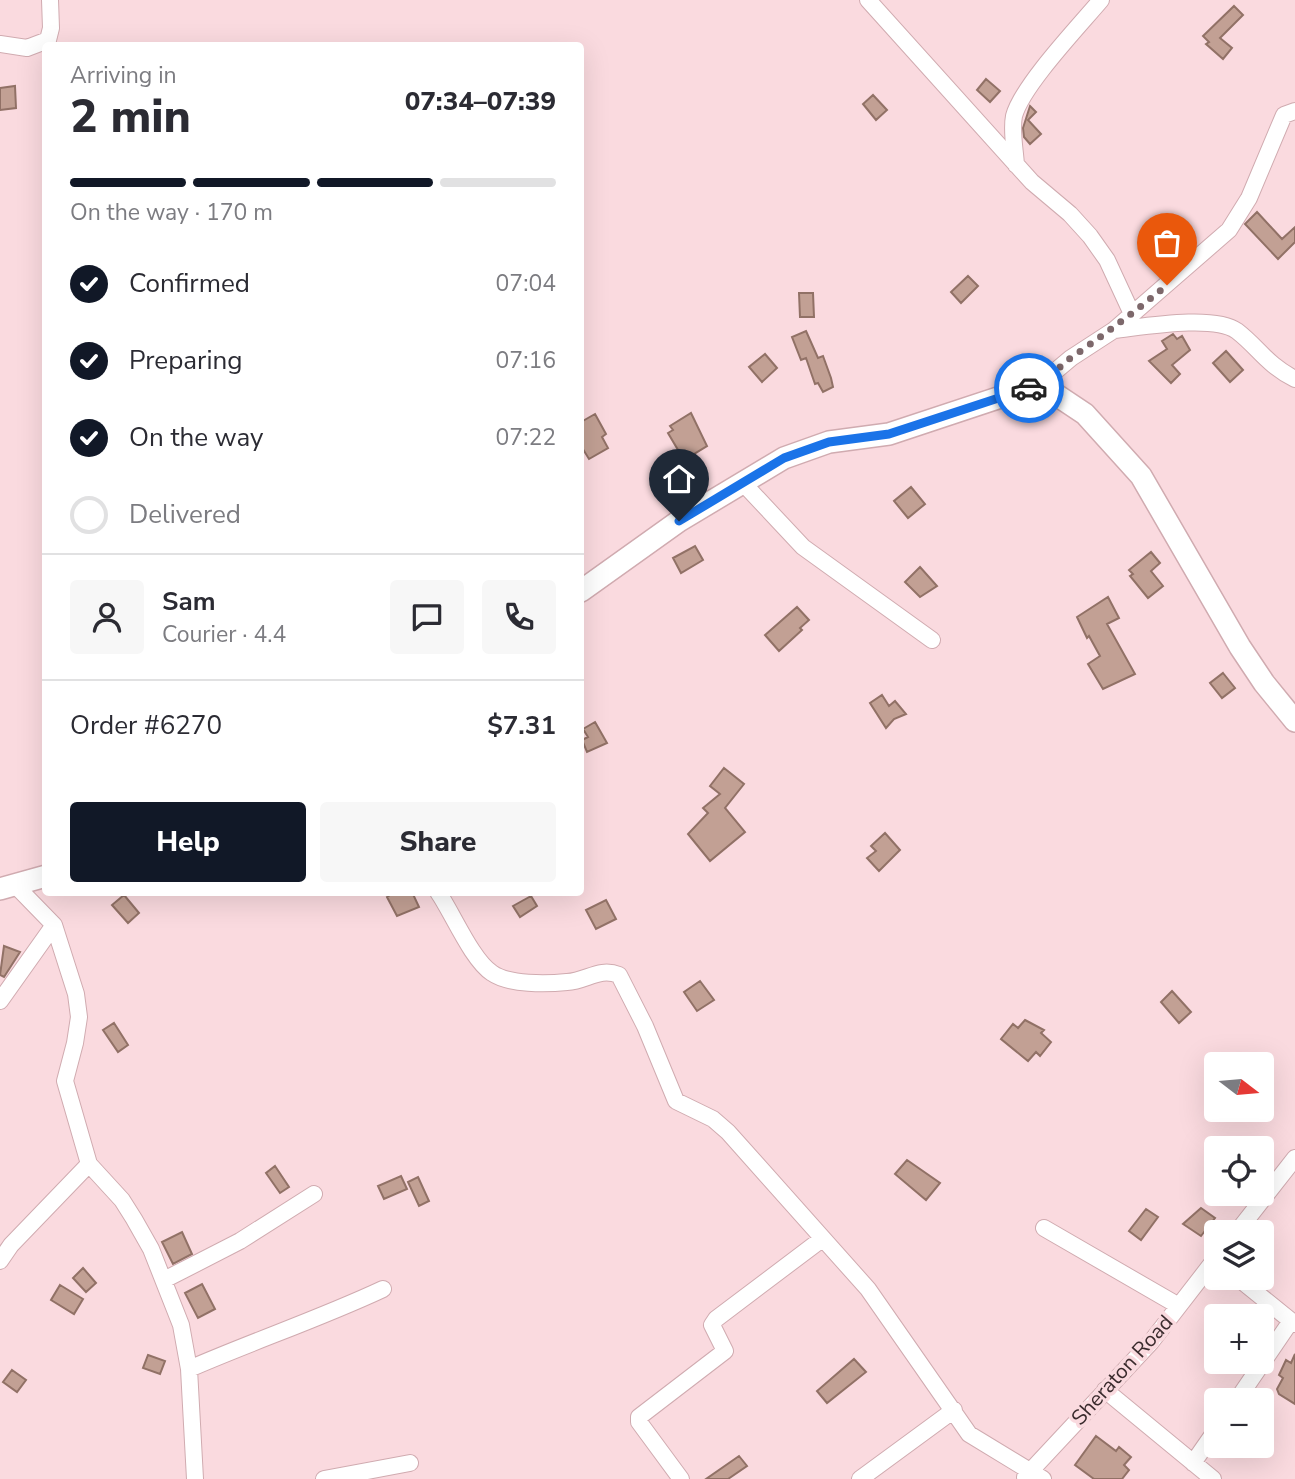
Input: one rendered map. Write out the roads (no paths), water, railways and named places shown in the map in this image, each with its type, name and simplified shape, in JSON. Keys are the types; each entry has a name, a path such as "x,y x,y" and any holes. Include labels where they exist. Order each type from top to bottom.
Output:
{"street":[{"path":"43,42 48,40 51,29 50,0"},
{"path":"868,0 1016,164 1090,236 1107,260 1132,314"},
{"path":"1016,164 1013,132 1017,108 1101,0"},
{"path":"0,44 27,48 42,42"},
{"path":"584,589 679,521 784,458 829,442 889,434 1040,384 1071,358 1114,330 1229,230 1249,198 1284,115 1295,111"},
{"path":"1114,330 1181,324 1225,326 1237,331 1264,360 1295,379"},
{"path":"1040,384 1085,414 1141,476 1240,647 1264,683 1295,721"},
{"path":"743,483 803,547 932,640"},
{"path":"8,887 42,877"},
{"path":"8,887 54,925 76,994 79,1017 65,1081 89,1164 122,1200 164,1279 181,1325 189,1369 195,1479"},
{"path":"440,896 481,961 491,972 503,979 569,982 607,970 619,975 645,1026 676,1101 713,1119 728,1132 868,1289 969,1434 1032,1476"},
{"path":"0,1001 54,925"},
{"path":"1246,1220 1295,1158"},
{"path":"0,1261 10,1245 89,1164"},
{"path":"164,1279 240,1241 314,1194"},
{"path":"1044,1228 1179,1306"},
{"path":"681,1479 639,1422 639,1417 724,1351 712,1325 716,1319 822,1239"},
{"name":"Sheraton Road","path":"1032,1476 1105,1390 1151,1342 1204,1274"},
{"path":"189,1369 249,1343 319,1319 383,1289"},
{"path":"1246,1388 1293,1322 1253,1290"},
{"path":"1105,1390 1213,1479"},
{"path":"860,1479 954,1410"},
{"path":"1193,1462 1204,1447"},
{"path":"324,1479 410,1463"}]}
